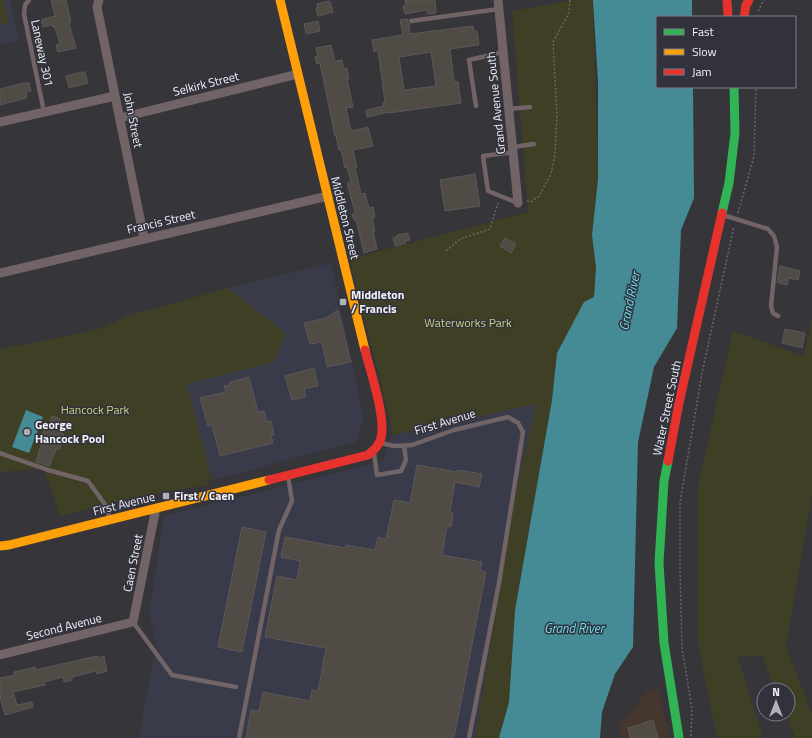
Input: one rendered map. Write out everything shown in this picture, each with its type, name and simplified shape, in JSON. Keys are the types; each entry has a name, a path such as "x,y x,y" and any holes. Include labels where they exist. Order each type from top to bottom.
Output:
{"street":[{"name":"Middleton Street","path":"280,0 380,411 382,431 380,443"},
{"path":"727,0 728,16"},
{"path":"744,16 749,0"},
{"name":"John Street","path":"98,3 144,238"},
{"name":"Grand Avenue South","path":"499,4 518,201"},
{"name":"Selkirk Street","path":"120,118 298,74"},
{"name":"Water Street South","path":"678,738 664,643 659,563 664,481 679,403 722,215 733,158 735,133 735,88"},
{"path":"0,122 115,96"},
{"name":"Francis Street","path":"0,273 328,196"},
{"name":"First Avenue","path":"0,546 368,455 380,443"},
{"name":"Caen Street","path":"133,622 156,508"},
{"name":"Second Avenue","path":"0,656 133,622"}],"lane":[{"name":"Laneway 301","path":"29,0 25,5 24,14 44,112"},
{"path":"411,21 499,4"},
{"path":"476,106 470,60 503,52"},
{"path":"509,109 530,107"},
{"path":"518,201 488,191 483,156 534,144"},
{"path":"722,215 768,229 774,236 777,246 770,306 773,313 778,316"},
{"name":"First Avenue","path":"380,443 394,446 412,445 454,430 508,417 518,423 523,432 499,583 470,738"},
{"path":"373,451 376,475 401,471 406,460 404,446"},
{"path":"0,453 48,470 88,481 104,503 111,519"},
{"path":"239,738 279,530 292,501 287,475"},
{"path":"133,622 172,674 236,687"}],"path":[{"path":"518,201 531,202 539,196 551,174 555,154 558,115 553,42 569,13 570,0"},
{"path":"758,11 764,0"},
{"path":"692,738 692,709 682,648 680,503 702,373 736,219 754,156 756,88"},
{"path":"446,251 460,239 490,229 500,196"}],"shaded area":[{"path":"0,0 10,0 19,41 0,44"},
{"path":"331,263 364,419 356,442 212,480 187,384 251,368 228,288"},
{"path":"536,404 515,497 475,738 139,738 156,644 149,612 164,516 383,461 393,435"},
{"path":"659,688 669,738 621,738 619,726 648,690"}],"green space":[{"path":"0,0 4,0 9,23 0,25"},
{"name":"Waterworks Park","path":"573,0 593,0 598,179 592,235 596,268 594,298 557,354 552,400 515,610 509,702 499,738 475,738 515,497 536,404 393,435 350,259 528,212 512,11"},
{"name":"Hancock Park","path":"228,288 286,333 274,362 187,384 212,480 207,481 209,485 141,496 60,516 44,469 0,472 0,349 96,330 140,311 149,310"},
{"path":"812,319 812,495 786,647 812,714 812,738 795,738 789,722 796,722 796,682 773,682 762,656 738,657 756,715 756,722 758,722 763,738 717,738 698,644 698,486 733,331 804,356"}],"water":[{"name":"Grand River","path":"593,0 692,0 692,16 656,16 656,88 693,88 694,198 681,230 677,328 654,367 638,442 633,647 615,674 602,712 600,738 499,738 509,702 515,610 552,400 557,353 584,302 594,297 596,268 592,235 598,179 598,82"},
{"name":"George Hancock Pool","path":"26,410 43,417 29,453 12,447"}],"building":[{"path":"51,0 66,0 71,22 69,24 76,48 58,52 56,45 60,44 55,27 52,25 43,27 41,20 55,16"},
{"path":"405,0 435,0 436,13 428,14 427,10 405,14 403,6 406,5"},
{"path":"330,1 333,12 318,16 316,8 318,8 317,4"},
{"path":"408,19 407,22 409,24 410,34 473,26 474,31 477,31 479,45 450,49 454,82 458,82 461,103 389,112 367,117 366,110 384,106 383,103 385,102 378,51 374,52 372,40 403,35 400,20","holes":["431,52 436,86 404,90 399,57"]},
{"path":"318,21 320,31 306,34 304,24"},
{"path":"331,45 335,61 342,60 344,69 347,68 349,79 347,79 353,107 346,108 351,131 368,127 373,146 353,150 357,167 355,168 361,194 365,193 369,208 373,207 375,217 372,218 377,249 364,253 356,220 354,220 352,214 355,213 347,183 351,182 335,136 320,63 317,64 315,57 318,56 316,48"},
{"path":"85,72 88,83 69,88 66,76"},
{"path":"29,83 31,91 26,92 26,98 0,105 0,89"},
{"path":"475,174 480,206 445,211 440,180"},
{"path":"408,233 410,240 405,241 406,243 395,246 393,238 397,237 397,235"},
{"path":"505,238 516,244 511,253 500,246"},
{"path":"780,266 800,271 798,280 789,278 787,285 777,282"},
{"path":"338,310 351,362 327,367 322,342 310,344 304,323 326,318"},
{"path":"785,329 805,333 802,348 782,343"},
{"path":"314,368 318,386 304,389 306,397 292,400 285,376"},
{"path":"249,377 258,412 264,411 267,422 271,421 274,435 271,435 273,443 220,456 212,425 208,426 200,398 226,392 224,386 230,385 230,382"},
{"path":"52,416 60,419 59,423 65,426 62,434 64,435 60,449 57,448 49,466 36,462 45,427 48,428"},
{"path":"417,465 457,472 457,470 482,474 479,487 455,482 450,512 453,513 451,527 447,526 442,555 482,562 480,570 486,572 454,738 246,738 251,710 259,711 263,692 310,701 312,690 318,691 326,648 265,637 277,576 297,580 300,561 281,557 285,537 346,548 346,545 375,550 378,537 386,539 394,500 410,503"},
{"path":"242,527 266,532 242,652 218,647"},
{"path":"97,656 97,658 104,656 107,671 97,674 96,671 72,677 72,680 64,682 63,677 44,682 45,685 13,692 17,705 32,702 33,707 5,715 0,697 0,678 15,675 14,672 35,667 35,670"},
{"path":"653,720 658,738 630,738 628,728"}],"traffic: fast":[{"path":"722,213 729,183 735,133 734,88"},
{"path":"668,461 664,481 659,563 664,643 679,738"}],"traffic: slow":[{"path":"280,0 365,350"},
{"path":"0,546 269,480"}],"traffic: jam":[{"path":"727,0 728,16"},
{"path":"744,16 746,5 749,0"},
{"path":"668,461 679,403 722,213"},
{"path":"269,480 368,455 377,447 382,432 382,422 365,350"}],"place":[{"name":"Middleton / Francis","path":"343,302"},
{"name":"George Hancock Pool","path":"27,432"},
{"name":"First / Caen","path":"166,496"}]}
